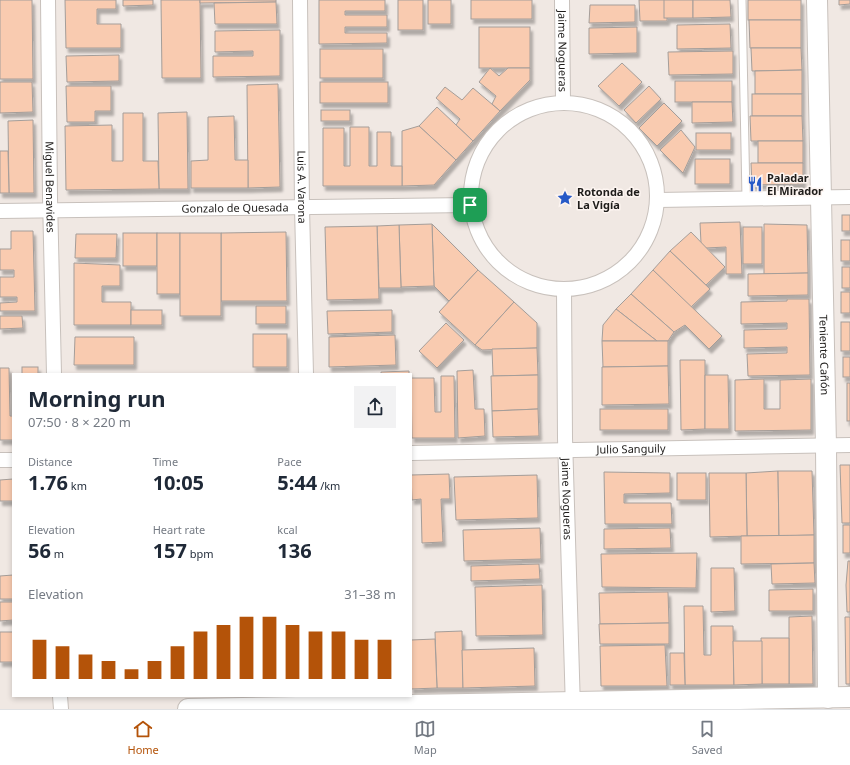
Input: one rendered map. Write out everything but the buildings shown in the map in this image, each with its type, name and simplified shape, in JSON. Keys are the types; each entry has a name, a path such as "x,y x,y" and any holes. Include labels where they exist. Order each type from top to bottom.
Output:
{"street":[{"name":"Miguel Benavides","path":"48,0 50,210 54,373"},
{"name":"Luis A. Varona","path":"300,0 302,207 306,373"},
{"name":"Jaime Nogueras","path":"562,0 563,102"},
{"name":"Teniente Cañón","path":"817,0 826,446 828,703"},
{"path":"563,102 594,106 621,121 646,150 656,172 658,200 652,230 638,254 617,273 592,286 564,290 536,286 511,274 491,255 477,231 470,205 472,174 484,146 500,128 505,123 532,107 563,102"},
{"path":"658,200 850,197"},
{"name":"Gonzalo de Quesada","path":"0,211 470,205"},
{"name":"Jaime Nogueras","path":"564,290 565,450 573,705"},
{"name":"Julio Sanguily","path":"412,453 850,446"},
{"path":"0,460 12,460"},
{"path":"60,697 60,709"},
{"path":"188,709 313,704 573,705 828,703 850,697"}],"lane":[{"path":"742,0 746,198"}],"place":[{"name":"Paladar El Mirador","path":"755,184"},
{"name":"Rotonda de La Vigía","path":"565,198"}],"route":[{"path":"563,102 594,106 621,121 642,144 656,172 658,200 652,230 638,254 617,273 592,286 564,290 536,286 511,274 491,255 477,231 470,205 472,174 484,146 505,123 532,107 563,102"}]}
